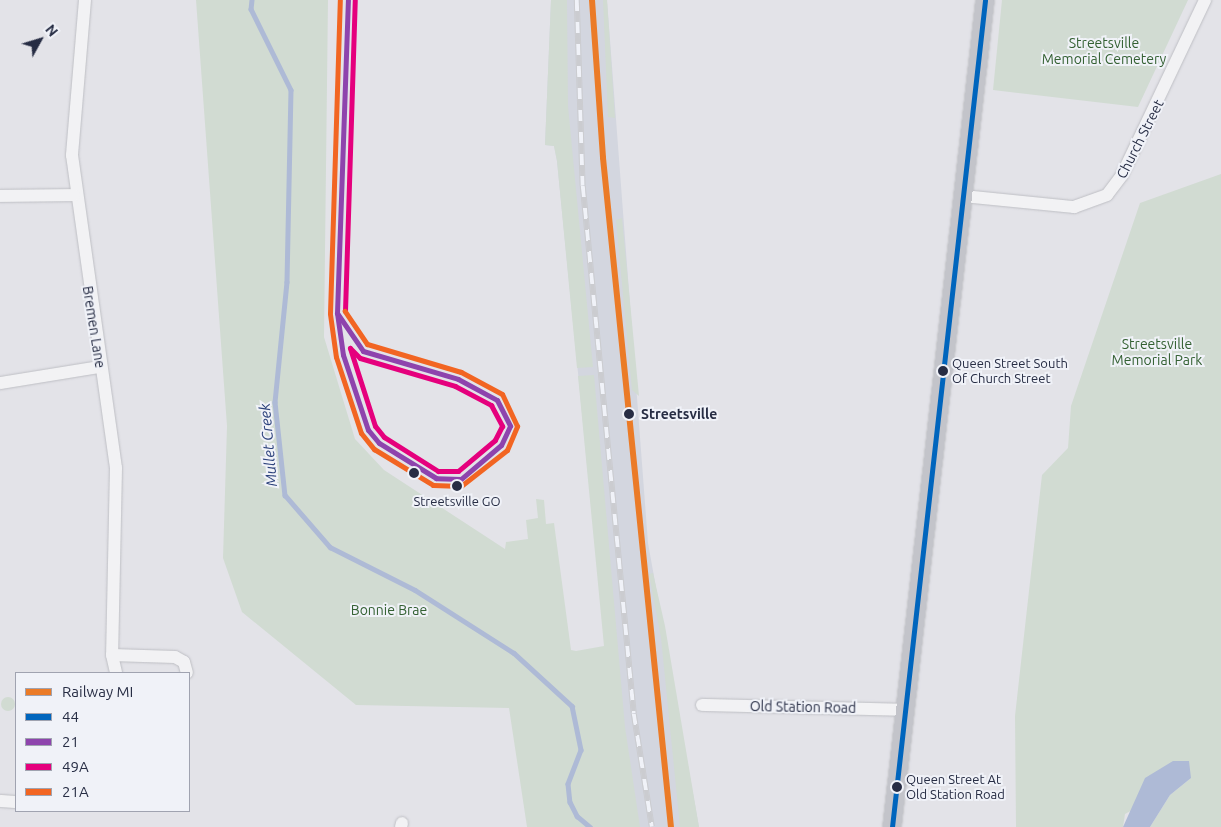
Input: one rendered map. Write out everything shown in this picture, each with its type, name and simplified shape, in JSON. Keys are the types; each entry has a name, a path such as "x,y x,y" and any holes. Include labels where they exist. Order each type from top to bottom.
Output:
{"main road":[{"path":"892,827 985,0"}],"street":[{"name":"Bremen Lane","path":"85,0 72,108 74,195 118,500 112,655 116,672"},
{"name":"Church Street","path":"964,196 1074,208 1107,195 1122,175 1205,0"},
{"path":"0,196 74,195"},
{"path":"0,383 99,367"},
{"path":"112,655 175,657 184,662 187,672"},
{"name":"Old Station Road","path":"702,704 905,710"},
{"path":"0,801 15,802"}],"shaded area":[{"path":"551,0 607,0 648,543 699,827 623,827 557,161 554,146 545,145"}],"green space":[{"name":"Bonnie Brae","path":"196,0 328,0 324,337 355,439 384,470 505,549 506,542 528,539 526,520 538,518 536,499 544,500 546,524 554,523 571,650 576,651 604,646 578,376 594,375 625,727 640,827 527,827 509,708 356,705 242,612 223,558 227,426"},
{"path":"551,0 567,0 568,106 593,367 577,368 557,161 554,146 545,145"},
{"path":"603,0 607,0 615,118 608,117"},
{"name":"Streetsville Memorial Cemetery","path":"1002,0 1188,0 1138,107 993,90"},
{"name":"Streetsville Memorial Park","path":"1221,174 1221,827 1150,827 1170,795 1191,778 1125,814 1123,827 1016,827 1015,716 1042,475 1068,448 1071,406 1140,203"},
{"path":"622,218 639,396 632,390 616,220"},
{"path":"653,573 665,626 699,827 680,827 661,638 649,574"},
{"path":"8,697 13,699 15,704 13,709 8,711 3,709 1,704 3,699"}],"water":[{"path":"1173,761 1189,761 1191,778 1170,795 1150,827 1123,827 1145,778"}],"waterway":[{"name":"Mullet Creek","path":"252,0 251,9 291,90 287,282 275,402 285,495 330,547 415,590 514,653 572,706 581,750 568,784 570,802 577,816 590,827"}],"railway":[{"path":"577,0 583,186 634,714 652,827"}],"rail line":[{"name":"MI","path":"592,0 603,158 671,827"}],"transit line":[{"name":"21A","path":"330,313 340,0"},
{"name":"21","path":"337,313 348,0"},
{"name":"49A","path":"345,311 355,0"},
{"name":"44","path":"892,827 985,0"},
{"name":"21A","path":"330,314 336,357 361,433 374,449 433,485 461,486 507,450 517,426 502,394 461,372 367,344 345,311"},
{"name":"21","path":"337,313 363,351 458,379 497,400 510,426 501,445 461,479 436,478 379,443 368,430 343,355 337,313"},
{"name":"49A","path":"350,348 360,358 455,386 491,405 502,426 495,440 458,471 438,471 384,437 375,426 350,348"}],"place":[{"name":"Queen Street South Of Church Street","path":"943,371"},
{"name":"Streetsville","path":"629,414"},
{"name":"Streetsville GO","path":"457,486"},
{"name":"Queen Street At Old Station Road","path":"897,787"}]}
